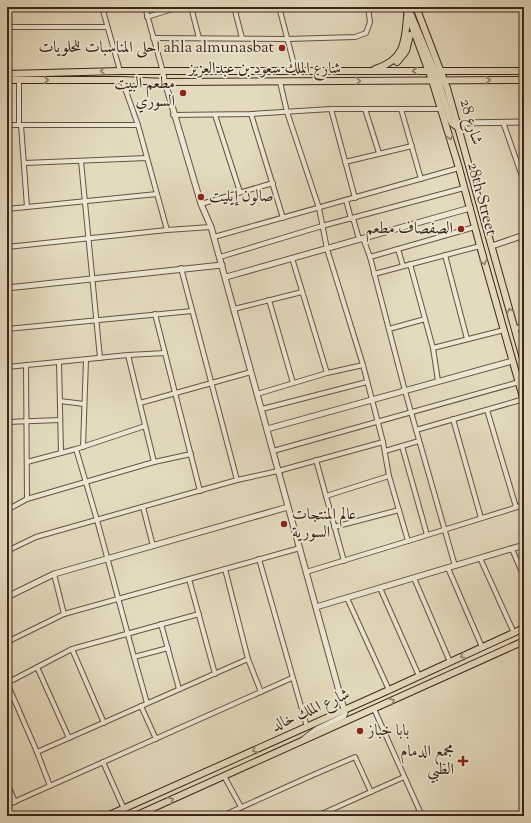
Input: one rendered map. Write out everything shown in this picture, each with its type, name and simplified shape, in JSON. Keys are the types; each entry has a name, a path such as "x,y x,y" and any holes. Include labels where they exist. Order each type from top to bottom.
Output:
{"main road":[{"path":"416,7 438,80"},
{"path":"406,11 412,15 415,21 435,71"},
{"path":"368,71 382,67 398,56 405,40 406,11"},
{"name":"28th Street","path":"406,11 438,80 441,109 524,400"},
{"path":"384,71 399,60 406,51 409,43 411,24"},
{"name":"شارع الملك سعود بن عبدالعزيز","path":"7,74 120,71 524,71"},
{"name":"شارع الملك سعود بن عبدالعزيز","path":"7,80 280,82 524,80"},
{"name":"شارع 28","path":"438,80 450,119 452,123 458,126 524,362"},
{"name":"شارع الملك خالد","path":"107,816 524,628"},
{"name":"شارع الملك خالد","path":"135,816 524,641"}],"street":[{"path":"102,7 120,71"},
{"path":"145,7 164,72 164,82 173,115 201,204 212,226 278,471 346,714 316,729 302,741"},
{"path":"147,17 179,7"},
{"path":"191,7 199,38"},
{"path":"234,7 242,38"},
{"path":"279,7 296,72"},
{"path":"153,38 355,37 366,33 370,22 368,7"},
{"path":"7,27 107,27"},
{"path":"19,80 20,125 27,207"},
{"path":"122,80 138,125 167,230"},
{"path":"280,82 288,112 319,208 327,249 363,365 385,450 389,476 408,541"},
{"path":"173,115 251,114 331,109 441,109"},
{"path":"331,109 355,198"},
{"path":"365,109 379,153"},
{"path":"401,109 421,179"},
{"path":"251,114 283,218"},
{"path":"215,115 240,192"},
{"path":"503,122 524,182"},
{"path":"458,126 503,122 524,122"},
{"path":"7,125 138,125"},
{"path":"345,162 412,146"},
{"path":"24,163 147,158"},
{"path":"81,160 100,358"},
{"path":"214,236 459,168"},
{"path":"201,204 273,183"},
{"path":"220,256 322,226 464,188"},
{"path":"7,209 157,194"},
{"path":"346,200 352,219 370,257 411,412 455,566"},
{"path":"226,277 470,208"},
{"path":"7,247 212,226"},
{"path":"370,257 475,227"},
{"path":"492,246 522,236 524,248"},
{"path":"374,274 480,246"},
{"path":"398,249 403,266"},
{"path":"445,255 466,339"},
{"path":"292,258 327,373"},
{"path":"7,288 222,264"},
{"path":"410,264 433,348 438,381"},
{"path":"181,268 238,480"},
{"path":"234,309 302,292"},
{"path":"269,300 294,383"},
{"path":"7,329 192,311"},
{"path":"155,314 200,491"},
{"path":"389,329 425,319"},
{"path":"515,329 524,326"},
{"path":"433,348 504,330"},
{"path":"7,367 128,355 165,354"},
{"path":"128,355 154,462"},
{"path":"83,447 86,360"},
{"path":"267,429 512,361"},
{"path":"59,362 61,453"},
{"path":"26,365 27,499"},
{"path":"257,394 327,373 363,365"},
{"path":"140,404 251,372"},
{"path":"262,410 367,382"},
{"path":"273,451 518,382"},
{"path":"416,430 524,400"},
{"path":"60,402 84,404"},
{"path":"487,410 516,507"},
{"path":"453,419 481,518"},
{"path":"7,422 60,420"},
{"path":"27,462 83,447 145,426"},
{"path":"385,450 419,441"},
{"path":"7,551 36,537 238,480 278,471 383,442"},
{"path":"402,446 427,535"},
{"path":"76,449 129,633 147,703"},
{"path":"7,510 27,499 154,462 191,454"},
{"path":"316,460 344,561"},
{"path":"326,496 389,476"},
{"path":"306,572 524,505"},
{"path":"143,507 153,546"},
{"path":"7,597 54,574 288,507"},
{"path":"334,527 399,510"},
{"path":"316,607 524,545"},
{"path":"7,642 64,614 300,548"},
{"path":"512,549 524,577"},
{"path":"480,558 514,633"},
{"path":"259,559 307,727"},
{"path":"448,568 482,647"},
{"path":"225,569 248,659 262,692"},
{"path":"54,574 64,614"},
{"path":"189,578 215,674"},
{"path":"414,578 450,662"},
{"path":"380,588 419,676"},
{"path":"347,598 388,690"},
{"path":"50,786 38,752 7,683 72,649 199,614"},
{"path":"161,624 179,689"},
{"path":"134,657 168,648"},
{"path":"72,649 104,723"},
{"path":"38,752 248,659"},
{"path":"37,667 69,738"},
{"path":"7,805 292,678"},
{"path":"141,706 156,739"},
{"path":"374,709 422,816"},
{"path":"222,816 355,757 371,792"},
{"path":"103,762 124,809"},
{"path":"224,776 241,807"},
{"path":"317,816 404,777"},
{"path":"7,783 15,802"}],"place":[{"name":"احلى المناسبات للحلويات ahla almunasbat","path":"282,48"},
{"name":"مطعم البيت السوري","path":"183,93"},
{"name":"صالون إيليت","path":"201,197"},
{"name":"الصفصاف مطعم","path":"461,229"},
{"name":"عالم المنتجات السورية","path":"284,524"},
{"name":"بابا خباز","path":"360,731"},
{"name":"مجمع الدمام الطبي","path":"463,761"}]}
